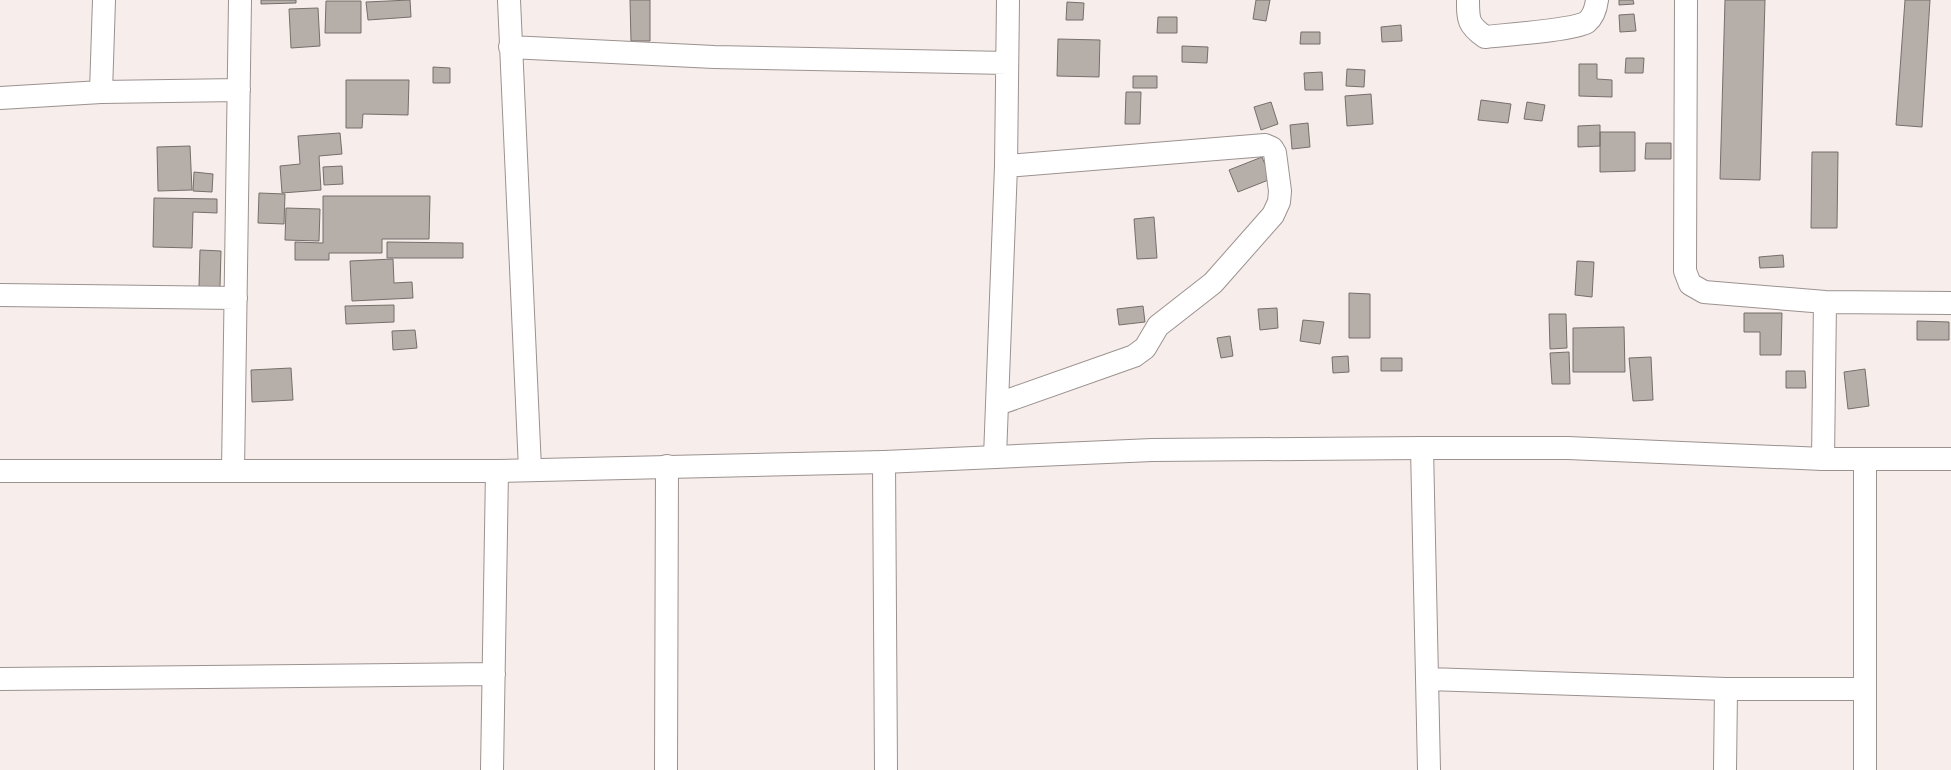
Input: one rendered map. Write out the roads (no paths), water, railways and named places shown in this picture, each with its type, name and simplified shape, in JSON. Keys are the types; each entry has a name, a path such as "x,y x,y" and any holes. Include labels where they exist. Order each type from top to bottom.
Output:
{"street":[{"path":"101,92 104,0"},
{"path":"233,471 240,0"},
{"path":"509,0 530,469"},
{"path":"995,457 1006,166 1008,0"},
{"path":"1468,0 1468,19 1474,30 1485,37 1567,28 1586,22 1596,11 1597,0"},
{"path":"1686,0 1685,271 1690,284 1704,292 1825,302 1951,303"},
{"path":"510,47 714,57 1007,63"},
{"path":"0,98 101,92 239,90"},
{"path":"998,404 1134,356 1142,351 1158,326 1213,283 1273,215 1280,202 1275,153 1272,148 1265,145 1006,166"},
{"path":"0,295 236,298"},
{"path":"1823,459 1825,302"},
{"path":"0,471 497,471 530,469 884,462 1152,450 1422,448 1568,448 1823,459 1951,458"},
{"path":"1422,448 1429,770"},
{"path":"1865,459 1865,770"},
{"path":"884,462 886,770"},
{"path":"666,770 667,466"},
{"path":"492,770 497,471"},
{"path":"0,679 494,674"},
{"path":"1428,679 1726,689 1865,689"},
{"path":"1725,770 1726,689"}]}
